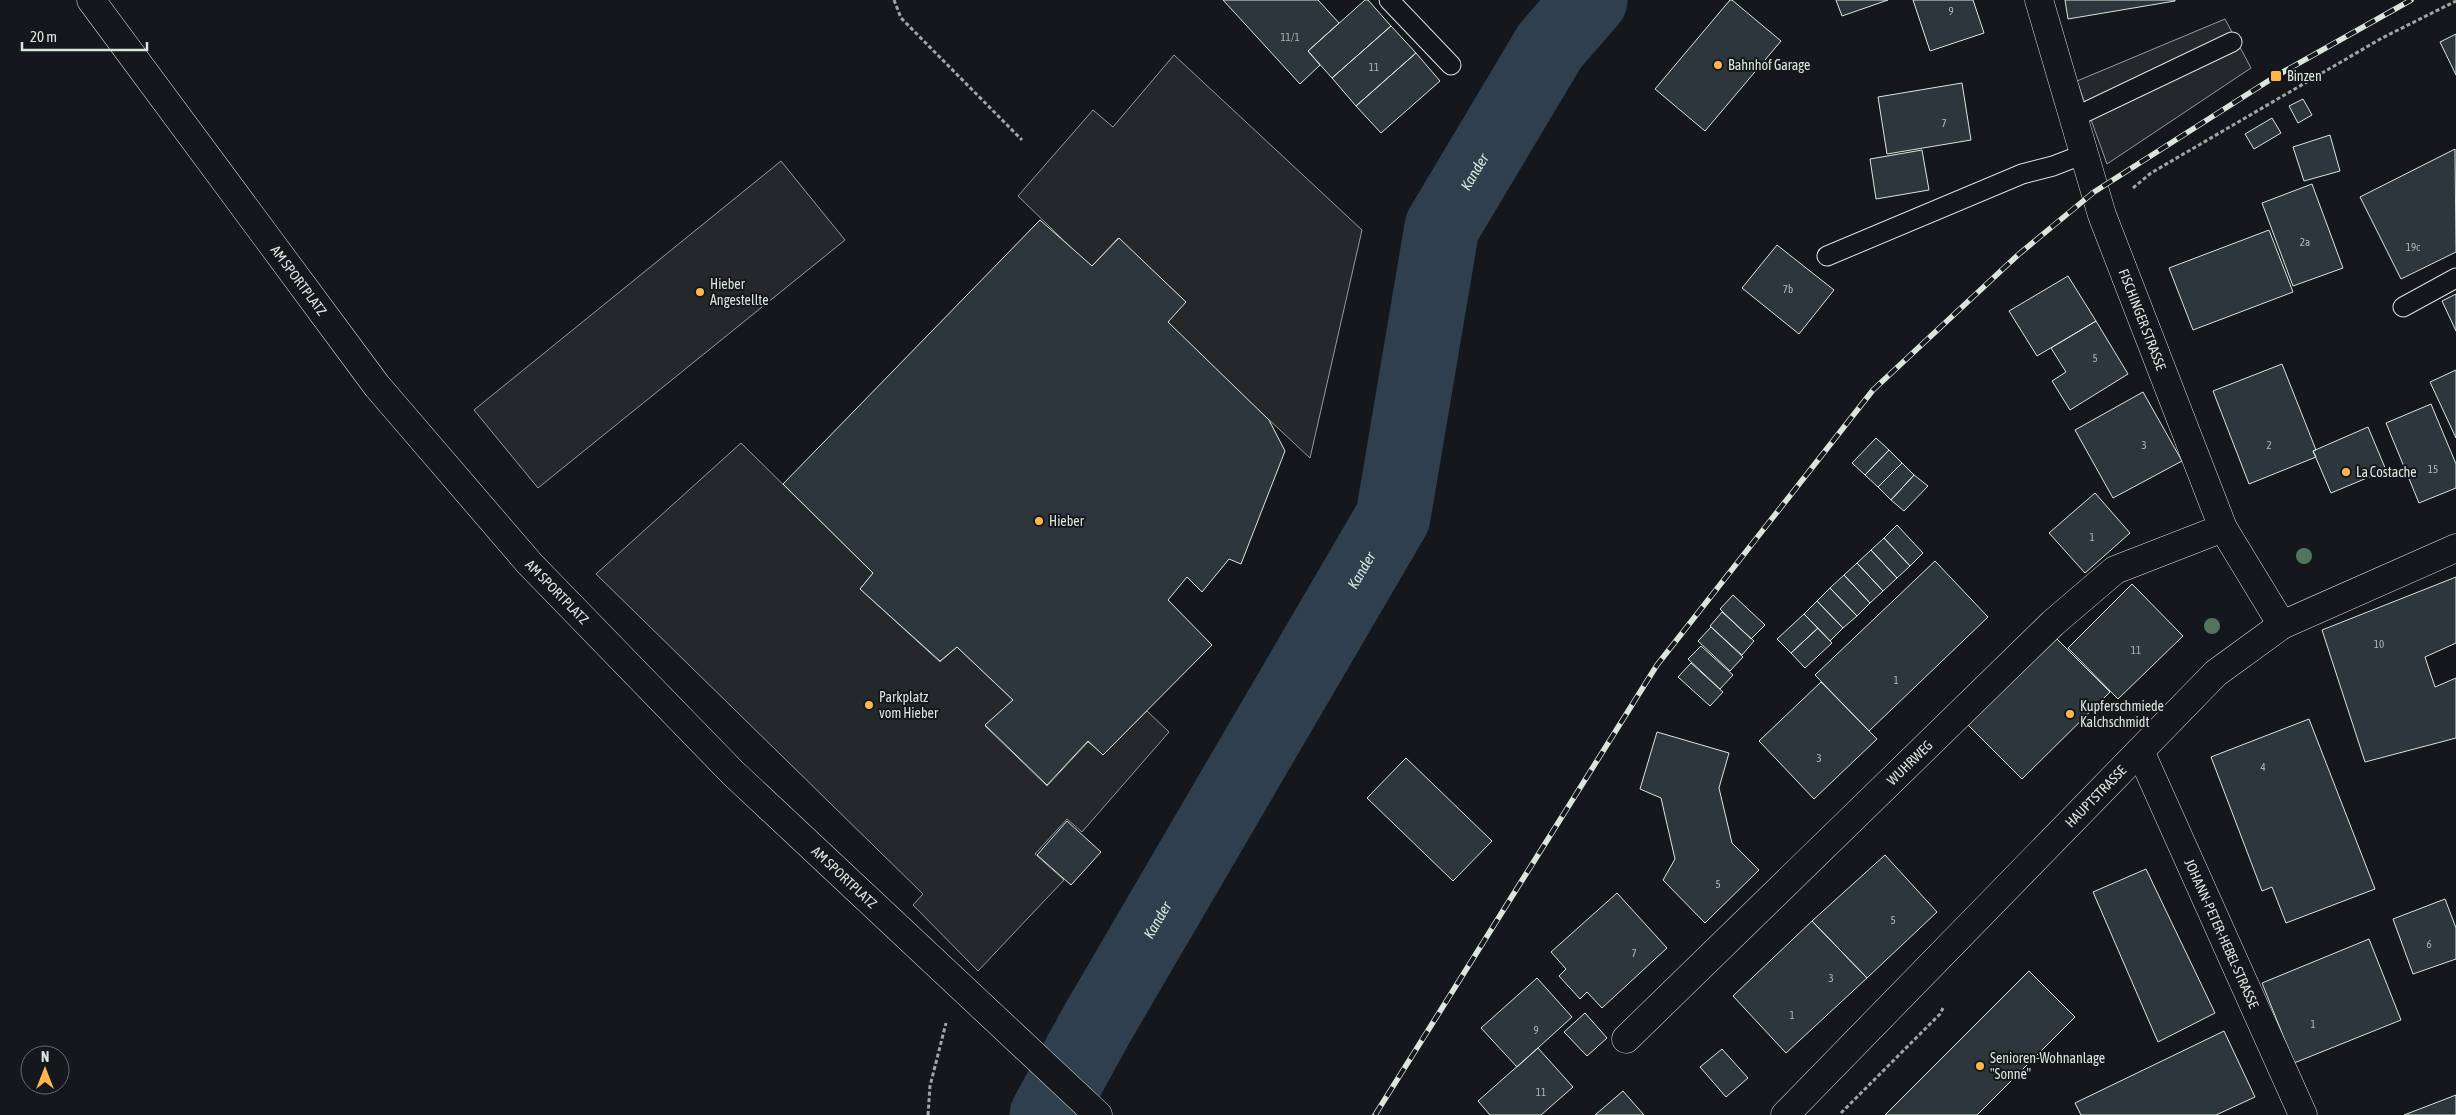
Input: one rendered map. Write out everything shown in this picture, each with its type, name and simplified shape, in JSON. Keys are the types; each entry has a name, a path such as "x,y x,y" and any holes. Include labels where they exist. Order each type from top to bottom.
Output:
{"street":[{"name":"AM SPORTPLATZ","path":"92,0 376,386 530,564 733,773 1098,1115"},
{"name":"FISCHINGER STRASSE","path":"2039,0 2102,215 2223,528 2282,625"},
{"name":"WUHRWEG","path":"1626,1039 2053,623 2114,570 2223,528"},
{"name":"HAUPTSTRASSE","path":"1785,1115 2216,673 2282,625 2456,548"},
{"name":"JOHANN-PETER-HEBEL-STRASSE","path":"2140,751 2303,1115"}],"lane":[{"path":"1389,0 1451,65"},
{"path":"2073,118 2232,42"},
{"path":"1827,256 2022,174 2053,166 2084,154"},
{"path":"2403,307 2456,278"}],"path":[{"path":"894,0 901,18 1022,140"},
{"path":"2102,215 2151,173 2382,38 2456,1"},
{"path":"928,1115 930,1086 958,984"}],"shaded area":[{"path":"2225,19 2251,68 2107,164 2077,81"},
{"path":"1174,55 1362,230 1310,458 1164,322 1185,301 1118,238 1091,267 1018,196 1093,110 1113,127"},
{"name":"Hieber Angestellte","path":"781,161 845,240 538,488 474,410"},
{"name":"Parkplatz vom Hieber","path":"741,443 873,573 860,589 940,662 957,647 1013,700 985,726 1047,786 1088,742 1103,754 1147,711 1169,732 1082,832 1067,819 1035,854 1064,880 978,971 913,905 923,894 596,574"}],"building":[{"path":"1223,0 1318,0 1339,23 1308,51 1320,65 1300,84"},
{"path":"1365,0 1368,0 1391,26 1332,78 1308,51"},
{"name":"Bahnhof Garage","path":"1730,0 1781,41 1705,131 1655,89"},
{"path":"1836,0 1888,0 1842,16"},
{"path":"1913,0 1973,0 1984,33 1930,51"},
{"path":"2065,0 2175,0 2175,1 2068,19"},
{"path":"1391,26 1416,53 1356,106 1332,78"},
{"path":"2456,34 2456,75 2440,42"},
{"path":"1416,53 1440,81 1381,133 1356,106"},
{"path":"1962,83 1971,140 1887,154 1878,97"},
{"path":"2303,99 2312,115 2298,123 2289,106"},
{"path":"2272,118 2281,133 2254,149 2245,134"},
{"path":"2330,135 2340,171 2304,181 2293,147"},
{"path":"2455,149 2456,252 2401,279 2360,197"},
{"path":"1922,150 1929,190 1876,199 1870,159"},
{"path":"2312,184 2343,268 2293,286 2262,203"},
{"name":"Hieber","path":"1040,220 1092,266 1119,238 1186,302 1168,322 1269,420 1285,451 1241,564 1229,559 1202,592 1187,577 1168,600 1212,645 1103,755 1088,741 1047,785 985,725 1013,700 957,647 940,661 860,589 873,573 783,484"},
{"path":"2269,230 2293,292 2193,330 2169,268"},
{"path":"1777,245 1834,290 1799,334 1742,288"},
{"path":"2068,276 2096,321 2037,356 2009,311"},
{"path":"2456,294 2456,331 2442,301"},
{"path":"2096,321 2128,374 2070,410 2052,381 2066,372 2051,348"},
{"path":"2282,364 2316,450 2313,451 2316,457 2249,484 2213,391"},
{"path":"2456,370 2456,438 2430,382"},
{"path":"2143,392 2182,461 2113,498 2075,430"},
{"path":"2431,404 2456,464 2456,488 2419,503 2386,423"},
{"path":"2368,427 2386,470 2331,493 2313,451"},
{"path":"1876,438 1889,450 1865,475 1852,463"},
{"path":"1889,450 1902,463 1878,487 1865,475"},
{"path":"1902,463 1914,475 1891,500 1878,487"},
{"path":"1914,475 1928,486 1904,511 1891,500"},
{"path":"2095,493 2130,533 2085,573 2049,533"},
{"path":"1897,525 1923,553 1910,566 1884,538"},
{"path":"1884,538 1910,566 1897,578 1871,550"},
{"path":"1871,550 1897,578 1883,591 1857,563"},
{"path":"1935,561 1988,617 1869,731 1815,675"},
{"path":"1857,563 1883,591 1870,603 1844,575"},
{"path":"1844,575 1870,603 1857,616 1830,588"},
{"path":"2456,577 2456,643 2425,657 2435,687 2456,678 2456,738 2365,762 2322,630"},
{"path":"2132,584 2183,636 2118,699 2068,648"},
{"path":"1830,588 1857,616 1843,628 1817,601"},
{"path":"1733,595 1765,625 1751,639 1720,609"},
{"path":"1817,601 1843,628 1830,641 1804,614"},
{"path":"1722,612 1754,641 1742,655 1710,626"},
{"path":"1804,614 1818,628 1791,653 1777,639"},
{"path":"1711,627 1743,657 1730,671 1698,641"},
{"path":"1818,628 1832,643 1805,668 1791,653"},
{"path":"2053,635 2110,692 2022,779 1965,722"},
{"path":"1701,646 1733,675 1720,689 1688,659"},
{"path":"1691,663 1723,692 1710,706 1678,677"},
{"path":"1821,682 1877,739 1814,799 1759,741"},
{"path":"2309,719 2375,889 2286,923 2272,887 2262,891 2211,757"},
{"path":"1657,732 1729,753 1719,788 1732,843 1759,870 1705,923 1663,880 1675,859 1661,798 1640,789"},
{"path":"1406,758 1492,841 1453,881 1367,798"},
{"path":"1067,821 1101,852 1071,885 1037,855"},
{"path":"1885,855 1937,912 1867,978 1812,921"},
{"path":"2146,869 2215,1013 2158,1042 2093,892"},
{"path":"1617,893 1667,948 1602,1008 1587,992 1580,999 1559,976 1566,969 1551,952"},
{"path":"2445,899 2456,928 2456,959 2413,974 2393,919"},
{"path":"1812,921 1867,978 1786,1053 1733,996"},
{"path":"2369,939 2401,1020 2294,1063 2262,983"},
{"name":"Senioren-Wohnanlage \"Sonne\"","path":"2029,971 2075,1017 1977,1115 1885,1115"},
{"path":"1537,978 1572,1017 1517,1067 1481,1028"},
{"path":"1585,1013 1607,1038 1587,1056 1564,1032"},
{"path":"2224,1031 2255,1097 2216,1115 2081,1115 2075,1103"},
{"path":"1538,1048 1573,1087 1541,1115 1490,1115 1478,1101"},
{"path":"1722,1049 1748,1078 1726,1097 1700,1067"},
{"path":"1623,1091 1644,1115 1595,1115"},
{"path":"2456,1095 2456,1115 2404,1115"}],"waterway":[{"name":"Kander","path":"1047,1115 1097,1024 1393,517 1442,227 1550,46 1590,0"}],"railway":[{"path":"1375,1115 1657,665 1873,390 2019,254 2094,192 2276,76 2411,0"}],"place":[{"name":"Bahnhof Garage","path":"1718,65"},
{"name":"Binzen","path":"2276,76"},
{"name":"Hieber Angestellte","path":"700,292"},
{"name":"La Costache","path":"2346,472"},
{"name":"Hieber","path":"1039,521"},
{"name":"Parkplatz vom Hieber","path":"869,705"},
{"name":"Kupferschmiede Kalchschmidt","path":"2070,714"},
{"name":"Senioren-Wohnanlage \"Sonne\"","path":"1980,1066"}]}
